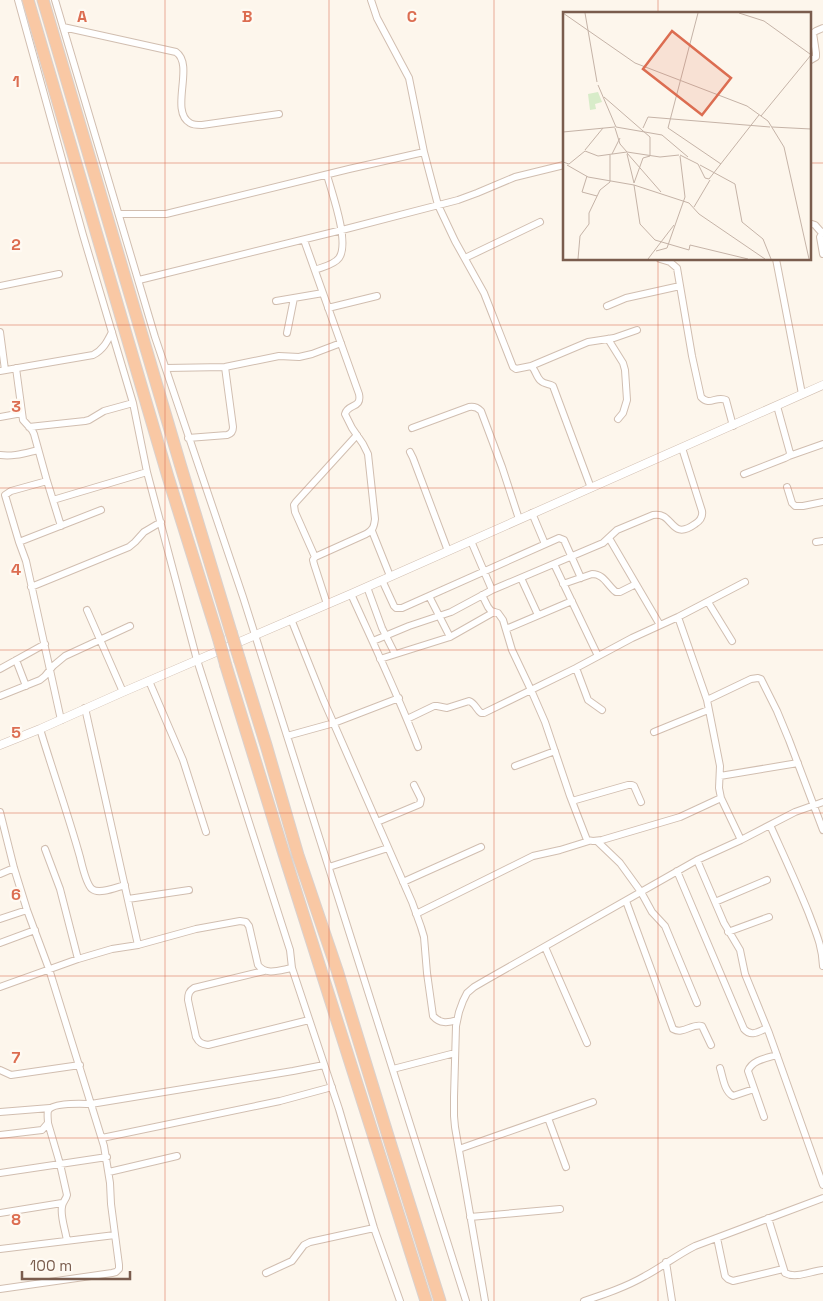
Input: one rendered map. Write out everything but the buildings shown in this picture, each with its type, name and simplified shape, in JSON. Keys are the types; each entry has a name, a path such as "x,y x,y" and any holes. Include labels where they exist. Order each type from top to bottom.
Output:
{"highway":[{"path":"28,0 168,477 284,854 426,1301"},
{"path":"44,0 178,458 298,856 337,970 440,1301"}],"street":[{"path":"18,0 83,235 133,403 147,472 197,660 290,950 292,968 332,1087 374,1228 400,1301"},
{"path":"55,0 188,438 255,635 466,1301"},
{"path":"371,0 377,18 409,78 424,152 438,205 455,242 484,292 511,364 516,369 531,366 588,342 608,339 637,330"},
{"path":"63,27 176,52 180,55 183,63 182,110 184,118 190,123 202,125 279,114"},
{"path":"810,60 816,57 813,34 816,30 823,28"},
{"path":"119,214 166,214 424,152"},
{"path":"139,280 465,198 515,177 563,165"},
{"path":"315,270 334,263 340,257 343,247 342,230 327,174"},
{"path":"465,258 540,222"},
{"path":"810,223 815,225 822,232 820,237 823,254"},
{"path":"304,240 360,398 358,404 348,409 346,414 347,419 368,454 375,519 375,526 372,531 315,556"},
{"path":"663,260 670,262 676,268 701,397 708,402 721,398 726,400 733,426"},
{"path":"776,260 802,394"},
{"path":"0,286 59,274"},
{"path":"607,306 626,298 680,286"},
{"path":"276,300 323,293"},
{"path":"328,308 377,296"},
{"path":"287,333 294,298"},
{"path":"0,332 3,370 93,355 104,347 112,332"},
{"path":"608,339 625,370 627,400 623,413 618,419"},
{"path":"166,368 225,367 279,356 304,356 341,343"},
{"path":"531,366 536,370 539,380 553,386 591,488"},
{"path":"188,438 227,435 233,431 225,367"},
{"path":"16,368 23,420 34,434 61,526"},
{"path":"0,745 351,594 823,385"},
{"path":"29,427 85,421 104,411 133,403"},
{"path":"412,428 469,407 474,406 478,408 502,467 518,520"},
{"path":"777,406 790,450 789,456"},
{"path":"0,417 22,413"},
{"path":"327,604 313,560 315,556 295,512 294,505 357,436"},
{"path":"744,474 823,444"},
{"path":"372,641 451,612 492,590 603,543 617,530 657,514 664,516 682,531 698,523 702,511 682,448"},
{"path":"0,455 15,456 38,450"},
{"path":"410,452 448,551"},
{"path":"53,500 147,472"},
{"path":"47,481 10,491 6,495 26,561 60,720"},
{"path":"787,487 794,506 823,502"},
{"path":"19,542 101,510"},
{"path":"532,514 546,544"},
{"path":"31,587 129,547 144,532 161,522"},
{"path":"372,531 390,576"},
{"path":"382,580 394,606 402,608 556,538 564,540 581,578"},
{"path":"609,538 660,625"},
{"path":"471,540 492,590"},
{"path":"554,564 598,656"},
{"path":"564,584 592,574 599,575 613,590 620,592 636,584"},
{"path":"521,578 538,615"},
{"path":"407,719 434,706 447,708 469,701 481,713 484,713 745,582"},
{"path":"367,587 394,654"},
{"path":"351,594 389,680 399,698 418,747"},
{"path":"482,595 488,607 501,616 512,650 545,722 585,838 589,841"},
{"path":"429,596 450,637"},
{"path":"506,629 572,601"},
{"path":"708,602 732,641"},
{"path":"87,610 123,692"},
{"path":"380,658 450,637 494,612"},
{"path":"678,617 707,700 719,760 720,798 741,840"},
{"path":"291,619 422,927 433,1016 436,1020 444,1023 457,1020"},
{"path":"0,696 40,680 50,671 52,666 65,656 130,626"},
{"path":"0,669 45,644"},
{"path":"16,660 26,686"},
{"path":"576,668 588,700 602,710"},
{"path":"707,700 751,679 760,679 781,720 823,830"},
{"path":"149,681 184,760 206,832"},
{"path":"287,736 334,723 399,698"},
{"path":"85,708 138,945"},
{"path":"654,732 708,710"},
{"path":"40,729 70,819 84,873 91,888 94,891 102,891 125,885"},
{"path":"515,766 555,751"},
{"path":"720,776 798,762"},
{"path":"572,801 632,784 641,802"},
{"path":"377,822 420,804 421,799 414,785"},
{"path":"416,914 533,856 589,841 597,841 680,817 720,798"},
{"path":"485,1301 454,1116 456,1026 463,1001 467,994 474,987 677,871 796,812 823,802"},
{"path":"0,812 1,823 27,910 49,969 102,1138 109,1172 119,1265 119,1269 116,1272 0,1289"},
{"path":"770,825 798,885 822,946 823,966"},
{"path":"597,841 620,864 641,892 652,912 665,926 698,1003"},
{"path":"403,882 481,847"},
{"path":"329,867 388,848"},
{"path":"45,849 60,889 78,959"},
{"path":"698,860 728,932 740,950 745,974 777,1055 823,1185"},
{"path":"0,874 14,868"},
{"path":"677,871 744,1028 750,1034 767,1028"},
{"path":"715,902 767,880"},
{"path":"128,899 189,890"},
{"path":"626,901 673,1030 680,1032 695,1025 702,1026 711,1045"},
{"path":"0,919 27,910"},
{"path":"728,932 769,917"},
{"path":"0,987 112,949 138,945 196,929 240,921 246,922 249,926 258,965 264,971"},
{"path":"0,943 35,930"},
{"path":"545,946 586,1044"},
{"path":"292,968 270,972 264,971 194,988 189,991 188,1000 198,1041 201,1044 208,1045 309,1020"},
{"path":"393,1069 455,1053"},
{"path":"764,1117 748,1071 754,1063 777,1055"},
{"path":"0,1112 50,1108 60,1105 91,1104 293,1071 324,1064"},
{"path":"0,1070 11,1075 80,1065"},
{"path":"720,1068 729,1094 733,1096 754,1089"},
{"path":"102,1138 280,1101 332,1087"},
{"path":"459,1149 593,1102"},
{"path":"50,1108 48,1123 67,1195 62,1203 61,1210 67,1242"},
{"path":"548,1118 566,1167"},
{"path":"0,1135 42,1130 48,1123"},
{"path":"109,1172 177,1156"},
{"path":"0,1173 106,1157"},
{"path":"584,1301 619,1289 646,1276 680,1253 823,1198"},
{"path":"0,1213 62,1203"},
{"path":"470,1217 560,1209"},
{"path":"768,1218 785,1273 795,1276 823,1270"},
{"path":"266,1273 292,1261 304,1245 310,1242 374,1228"},
{"path":"0,1249 115,1235"},
{"path":"717,1238 725,1276 728,1279 733,1281 783,1269"},
{"path":"666,1262 672,1301"}]}
